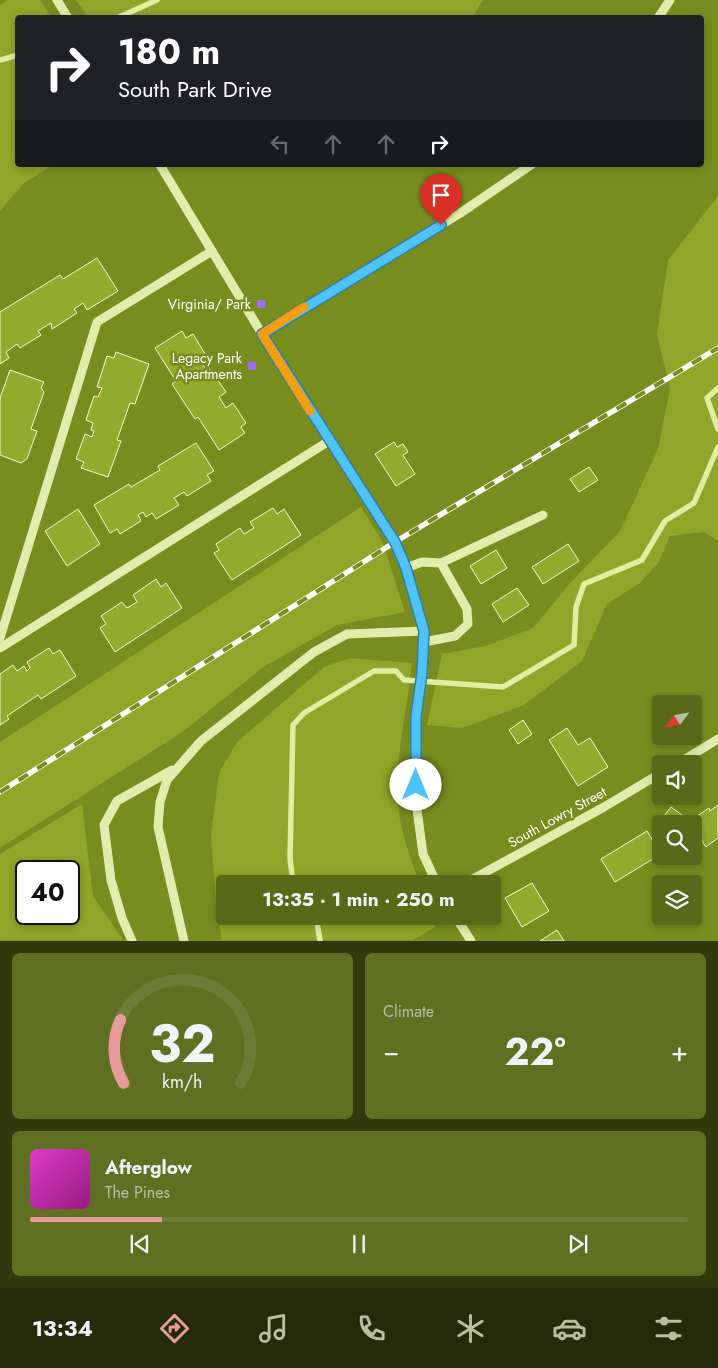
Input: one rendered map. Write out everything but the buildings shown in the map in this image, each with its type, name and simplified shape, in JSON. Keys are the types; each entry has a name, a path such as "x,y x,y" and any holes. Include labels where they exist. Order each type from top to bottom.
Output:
{"street":[{"path":"57,0 66,15"},
{"path":"660,15 670,0"},
{"path":"161,167 262,334 395,542 406,568 424,631 422,673 416,716 416,802 418,830 423,854 433,875"},
{"path":"262,334 458,214 528,167"},
{"path":"0,638 97,322 212,251"},
{"path":"0,648 329,441"},
{"path":"406,568 422,562 441,563 543,516"},
{"path":"424,642 455,636 468,624 468,610 441,563"},
{"path":"184,940 158,827 160,802 166,780 200,742 314,652 347,634 424,631"},
{"path":"692,755 718,739"},
{"path":"132,940 122,918 111,880 104,825 117,801 179,766"},
{"name":"South Lowry Street","path":"480,875 652,778"},
{"path":"461,925 470,940"}],"green space":[{"path":"7,0 40,0 50,15 15,15 15,167 50,167 24,183 0,211 0,5"},
{"path":"76,0 483,0 474,15 87,15"},
{"path":"718,196 718,541 704,532 670,536 659,562 640,583 607,604 582,661 524,705 462,728 427,725 442,654 486,646 533,628 571,582 620,531 658,449 670,389 657,334 668,260"},
{"path":"361,507 383,543 405,612 337,625 265,666 181,733 0,848 0,742"},
{"path":"350,658 412,663 399,757 398,794 402,831 417,875 216,875 216,900 211,835 219,773 237,742 324,667"},
{"path":"82,804 93,896 123,940 0,940 0,854"},
{"path":"219,925 437,925 413,940 222,940"}],"waterway":[{"path":"124,15 157,0"},
{"path":"0,60 15,56"},
{"path":"718,388 707,398 718,429"},
{"path":"292,875 290,858 293,725 304,713 374,671 396,671 404,680 503,687 574,645 576,607 584,584 642,560 665,521 694,503 718,447"},
{"path":"317,925 320,941"}],"railway":[{"path":"0,792 395,542 718,348"}],"slow traffic":[{"path":"304,307 262,334 310,411"}],"place":[{"name":"Virginia/ Park","path":"261,304"},
{"name":"Legacy Park Apartments","path":"252,366"}],"route":[{"path":"416,785 416,716 422,673 424,631 406,568 395,542 262,334 441,225"}]}
